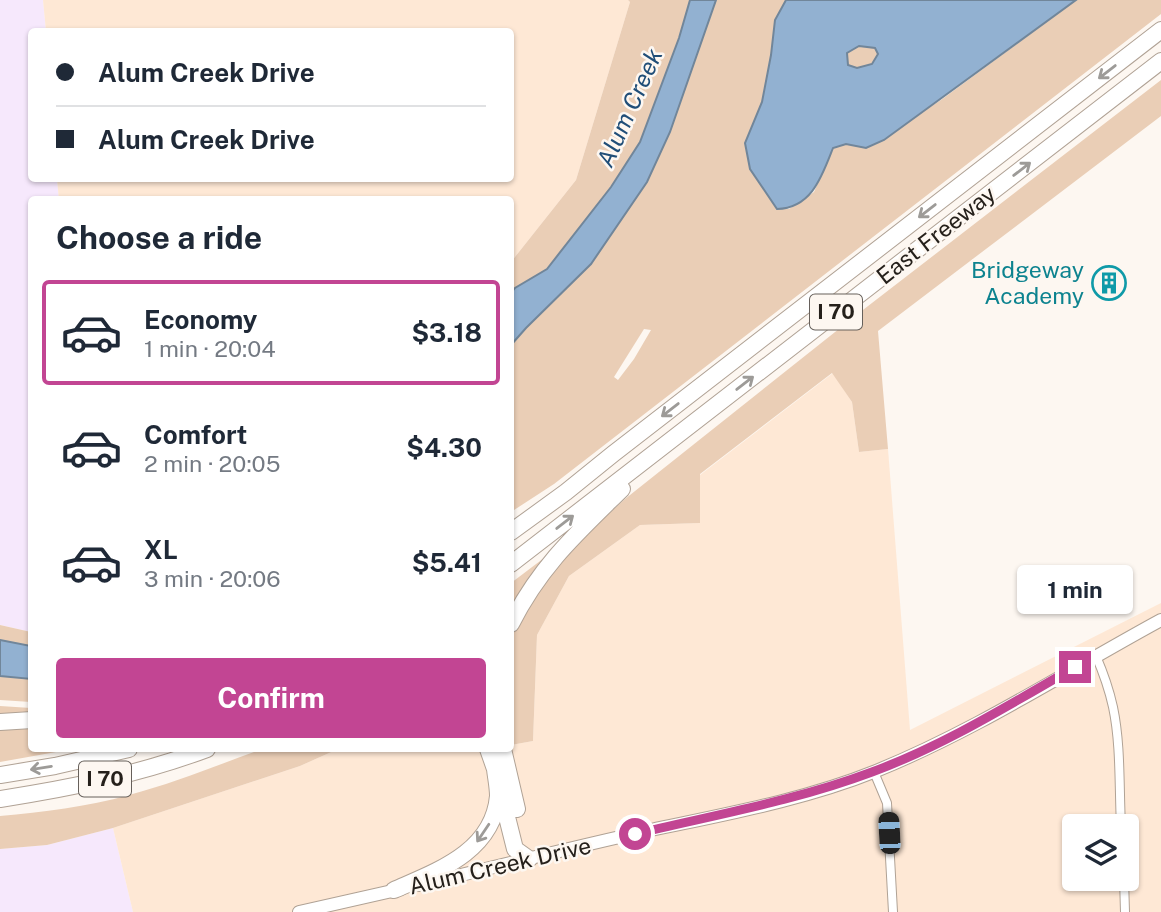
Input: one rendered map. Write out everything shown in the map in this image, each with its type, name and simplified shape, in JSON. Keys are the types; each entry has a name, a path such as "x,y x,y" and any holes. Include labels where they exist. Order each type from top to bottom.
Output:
{"highway":[{"name":"East Freeway","path":"514,530 1161,30"},
{"name":"East Freeway","path":"514,562 1161,61"},
{"path":"514,619 528,593 555,556 671,440"},
{"path":"0,722 28,720"},
{"name":"I 70","path":"0,775 116,752"},
{"name":"I 70","path":"0,799 128,774 198,752"},
{"path":"489,752 515,849 529,859"},
{"path":"504,752 529,859"},
{"path":"394,890 439,870 471,850 486,830 495,810 498,796 495,769"}],"main road":[{"name":"Alum Creek Drive","path":"299,912 783,800 874,772 936,744 1160,622"}],"street":[{"path":"1096,656 1113,708 1120,814"},
{"path":"874,772 887,803 893,912"},
{"path":"1124,891 1125,912"}],"shaded area":[{"path":"0,0 43,0 46,28 28,28 28,182 57,182 59,196 28,196 28,631 0,625"},
{"path":"43,0 630,2 576,180 514,258 514,196 59,196 57,182 514,182 514,28 46,28"},
{"path":"628,0 690,0 679,38 640,142 611,187 547,269 514,289 514,258 576,180 630,2"},
{"path":"716,0 786,0 775,20 762,102 745,143 750,169 778,209 789,209 814,192 833,148 846,144 866,147 941,100 1076,0 1161,0 1161,14 554,484 514,510 514,342 670,132","holes":["644,329 651,330 618,380 614,377"]},
{"path":"859,46 875,48 878,54 872,64 857,68 848,65 847,53"},
{"path":"1161,80 1161,116 878,331 888,449 859,452 852,402 832,373 700,474 700,523 640,525 569,576 537,635 533,741 514,744 514,633 544,580 575,546 625,499 859,313"},
{"path":"833,373 852,402 859,452 888,449 910,730 1161,603 1161,912 133,912 113,828 300,766 331,752 514,752 514,744 533,741 537,635 569,576 640,525 700,523 700,475"},
{"path":"544,558 546,559 514,607 514,581"},
{"path":"0,625 28,631 28,645 0,640"},
{"path":"0,676 28,679 28,702 0,700"},
{"path":"0,706 28,708 28,713 0,715"},
{"path":"28,726 28,752 56,752 0,762 0,729"},
{"path":"254,752 331,752 300,766 113,828 47,845 0,849 0,816 113,799"},
{"path":"113,828 133,912 0,912 0,849 47,845"}],"water":[{"path":"690,0 716,0 670,132 647,182 591,264 514,342 514,289 547,269 611,187 640,142 679,38"},
{"path":"786,0 1076,0 884,140 866,148 846,144 833,148 820,179 807,197 789,207 777,209 750,169 745,143 762,102 775,20","holes":["859,46 875,48 878,54 872,64 857,68 848,65 847,53"]},
{"path":"0,640 28,645 28,679 0,676"}],"place":[{"name":"Bridgeway Academy","path":"1109,283"}],"route":[{"path":"635,834 746,810 874,772 936,744 1075,667"}],"water label":[{"name":"Alum Creek","path":"630,108"}]}
